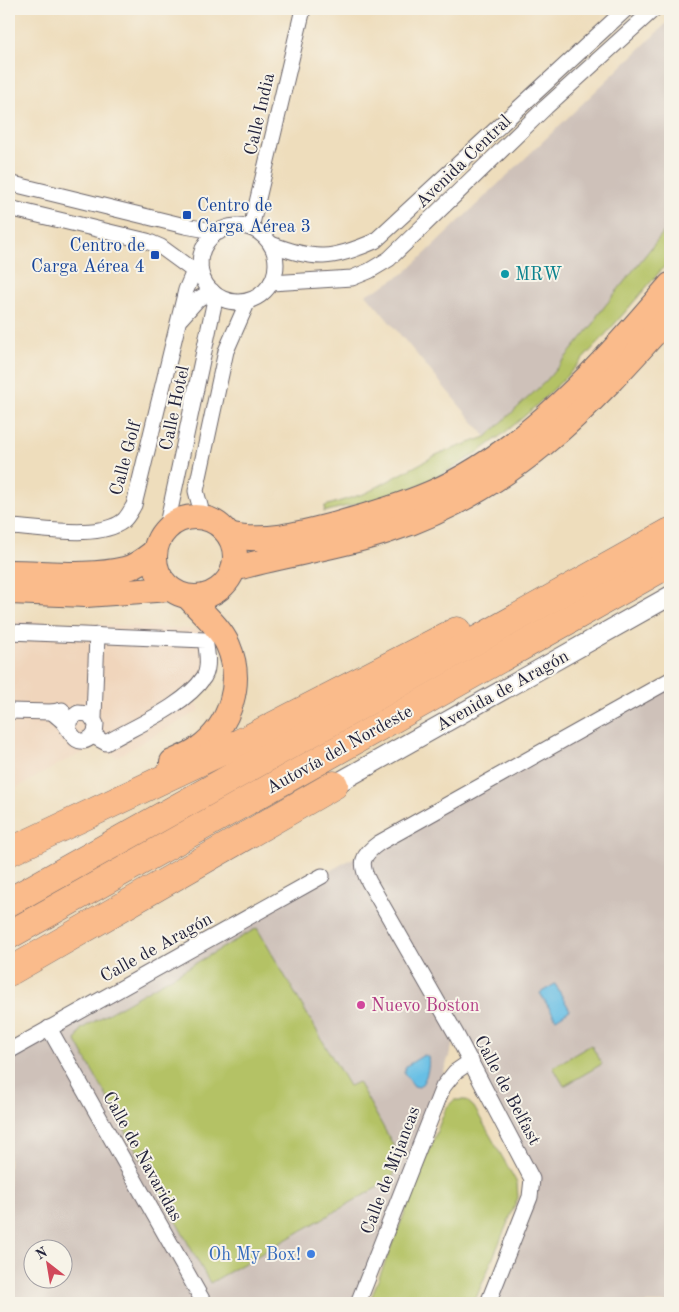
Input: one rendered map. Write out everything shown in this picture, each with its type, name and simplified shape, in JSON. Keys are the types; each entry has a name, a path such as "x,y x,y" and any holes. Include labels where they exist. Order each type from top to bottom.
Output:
{"highway":[{"path":"9,852 250,738 425,648 670,512"},
{"path":"214,788 233,766 273,742 670,519"},
{"name":"Autovía del Nordeste","path":"9,902 670,532"},
{"name":"Autovía del Nordeste","path":"9,935 670,563"},
{"path":"9,964 234,837 334,785"},
{"path":"9,972 334,785"}],"main road":[{"path":"229,535 264,539 383,512 433,493 482,466 532,430 579,384 670,285"},
{"path":"234,569 388,531 440,512 491,484 545,444 596,398 670,316"},
{"path":"9,592 86,594 179,593 201,598 213,594 224,586 234,569 234,546 229,535 222,527 203,517 189,517 177,521 166,529 158,539 155,551 155,565 160,578 179,593 228,645 233,667 235,690 228,712 216,732 199,748 39,837"},
{"path":"9,572 84,573 126,569 137,564 155,551"}],"street":[{"name":"Calle India","path":"251,228 303,9"},
{"name":"Avenida Central","path":"271,244 312,257 345,254 375,241 626,9"},
{"name":"Avenida Central","path":"271,283 352,278 368,272 389,259 546,107 654,9"},
{"path":"9,183 184,226 220,232"},
{"path":"9,208 147,241 161,247 199,271 214,293 226,300 248,301 257,297 271,283 276,270 276,257 271,244 262,235 251,228 240,226 220,232 209,240 203,252 199,271"},
{"name":"Calle Golf","path":"9,527 94,531 111,528 125,520 134,505 186,290 199,271"},
{"name":"Calle Golf","path":"180,319 198,299 214,293"},
{"name":"Calle Hotel","path":"166,529 214,293"},
{"path":"203,517 196,491 226,351 248,301"},
{"path":"9,604 57,604 86,594"},
{"name":"Avenida de Aragón","path":"334,785 670,596"},
{"path":"9,632 205,640 208,666 204,676 187,697 106,743 93,736"},
{"path":"52,712 68,729 75,740 88,740 93,736 96,724 94,718 97,635"},
{"name":"Calle de Belfast","path":"488,1303 530,1197 532,1179 471,1062 364,872 364,857 368,851 670,680"},
{"path":"9,711 52,712 69,710 89,714 94,718"},
{"path":"68,729 70,719 78,713"},
{"name":"Calle de Aragón","path":"9,1051 322,876"},
{"name":"Calle de Navaridas","path":"49,1028 204,1303"},
{"name":"Calle de Mijancas","path":"358,1303 443,1087 455,1072 471,1062"}],"shaded area":[{"path":"670,20 670,224 597,316 595,322 546,381 486,437 366,294 406,272"},
{"path":"9,620 207,630 204,688 196,700 200,710 116,757 97,746 61,763 9,792"},
{"path":"670,680 670,1303 488,1303 532,1179 456,1035 410,1173 358,1303 9,1303 9,1051"}],"green space":[{"path":"670,224 670,260 581,361 549,394 515,424 480,451 442,474 392,495 324,512 325,506 366,493 438,454 486,437 546,381 595,322 597,316"},
{"path":"257,928 349,1086 358,1082 400,1157 392,1179 210,1283 76,1041 81,1029"},
{"path":"591,1045 602,1064 564,1086 553,1067"},
{"path":"454,1100 466,1100 474,1107 517,1183 518,1198 474,1303 369,1303 446,1108"}],"water":[{"path":"555,984 570,1010 556,1019 540,993"},
{"path":"424,1055 428,1057 427,1074 419,1087 414,1086 404,1073 406,1066"}],"place":[{"name":"Centro de Carga Aérea 3","path":"187,215"},
{"name":"Centro de Carga Aérea 4","path":"155,255"},
{"name":"MRW","path":"505,274"},
{"name":"Nuevo Boston","path":"361,1005"},
{"name":"Oh My Box!","path":"311,1254"}]}
